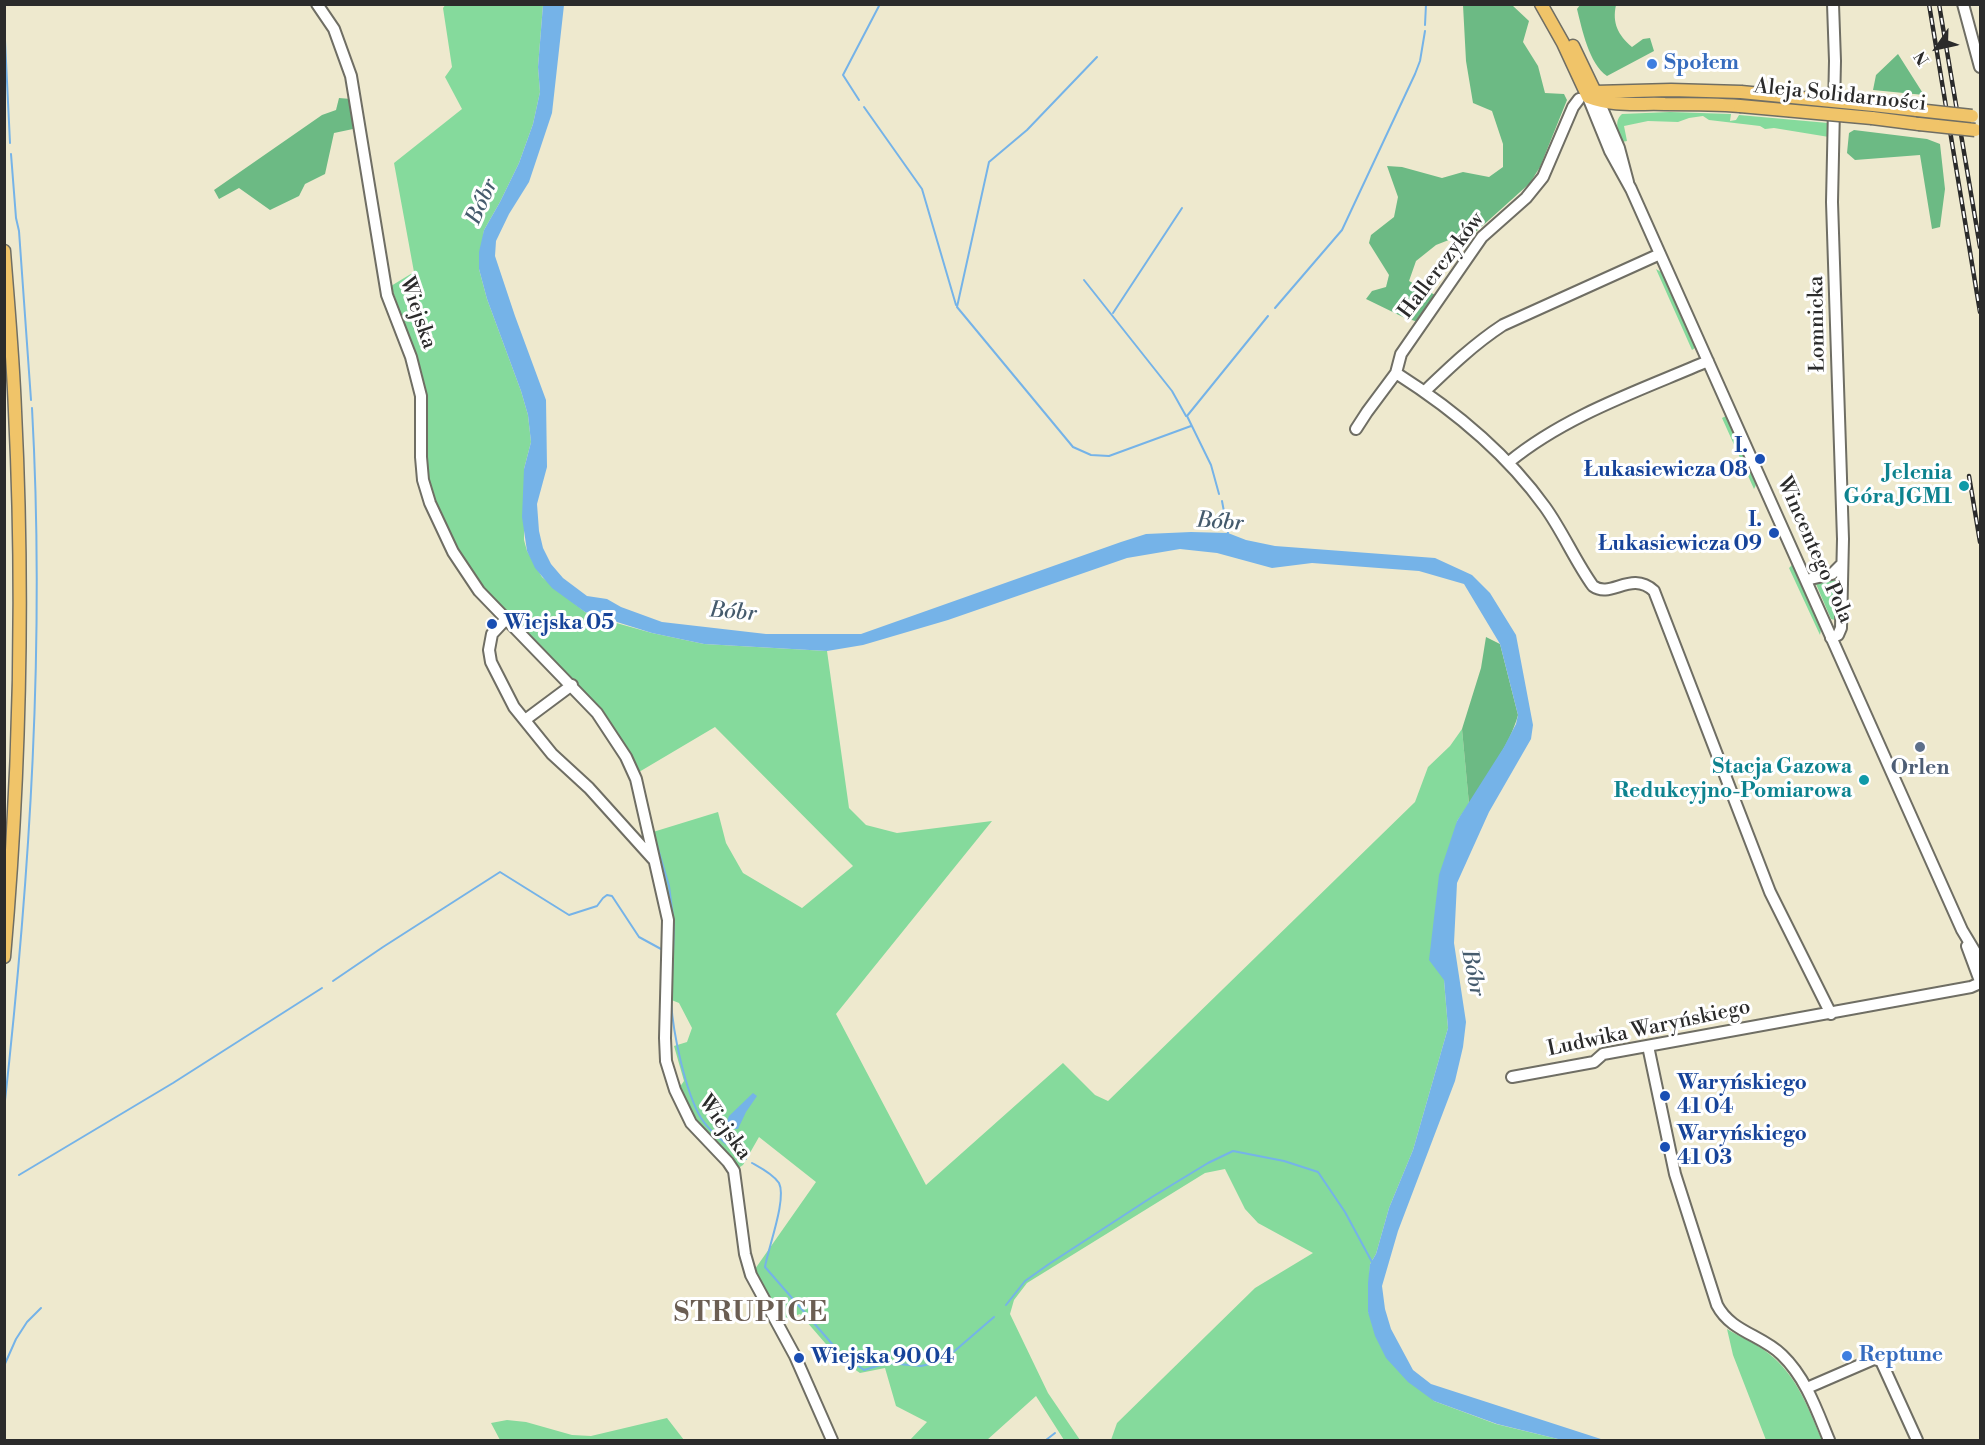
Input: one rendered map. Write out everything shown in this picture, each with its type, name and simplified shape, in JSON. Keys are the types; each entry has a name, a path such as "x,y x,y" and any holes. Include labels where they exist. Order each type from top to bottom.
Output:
{"main road":[{"name":"Wincentego Pola","path":"1541,4 1590,97"},
{"name":"Wincentego Pola","path":"1550,4 1590,97"},
{"name":"Aleja Solidarności","path":"1590,97 1683,90 1741,92 1976,116"},
{"name":"Aleja Solidarności","path":"1590,97 1620,105 1740,106 1978,130"},
{"path":"4,251 15,410 20,577 16,799 4,957"}],"street":[{"name":"Wiejska","path":"317,4 334,29 351,76 387,295 411,357 421,396 421,457 423,480 430,503 453,552 479,591 597,713 626,757 636,779 668,920 666,1061 675,1090 691,1123 728,1162 734,1172 745,1254 752,1275 795,1356 832,1440"},
{"name":"Łomnicka","path":"1831,638 1838,635 1841,628 1842,564 1836,267 1832,202 1835,61 1833,4"},
{"path":"1962,4 1980,67"},
{"path":"1975,47 1980,60"},
{"name":"Wincentego Pola","path":"1590,97 1610,124 1628,182"},
{"name":"Wincentego Pola","path":"1590,97 1610,151 1628,182 1964,934 1980,960"},
{"name":"Hallerczyków","path":"1356,429 1396,373 1401,354 1482,237 1526,198 1543,177 1573,107 1590,97"},
{"path":"1610,124 1611,115 1620,105"},
{"path":"1425,391 1482,338 1503,325 1660,254"},
{"path":"1509,462 1532,443 1558,428 1708,361"},
{"path":"1396,373 1425,391 1509,462 1544,507 1589,580 1598,589 1604,590 1638,582 1649,587 1658,597 1770,892 1831,1014"},
{"path":"1806,580 1832,573 1842,564"},
{"name":"Wiejska","path":"506,619 492,634 489,650 491,662 514,707 552,754 589,788 653,859"},
{"path":"525,720 572,686"},
{"name":"Wincentego Pola","path":"1964,934 1971,961 1980,982"},
{"name":"Ludwika Waryńskiego","path":"1512,1077 1594,1062 1603,1054 1831,1014 1971,987 1980,982"},
{"path":"1648,1046 1675,1174 1717,1305 1728,1321 1782,1354 1807,1388 1829,1440"},
{"path":"1807,1388 1874,1359 1881,1361 1917,1440"}],"green space":[{"path":"446,4 543,5 538,67 540,92 533,124 519,163 484,230 479,269 487,299 528,415 531,442 524,469 524,540 527,551 542,577 585,612 652,633 704,644 827,651 849,808 866,825 897,833 992,821 836,1014 926,1185 1063,1063 1095,1095 1108,1101 1415,802 1428,767 1450,746 1462,729 1469,804 1457,821 1444,980 1448,1028 1413,1150 1389,1208 1376,1254 1370,1264 1368,1312 1434,1401 1496,1424 1562,1440 1111,1440 1117,1423 1255,1288 1313,1253 1258,1223 1245,1209 1225,1169 1205,1173 1027,1283 1014,1300 1010,1314 1048,1393 1080,1440 1064,1440 1036,1396 987,1440 910,1440 927,1422 896,1406 885,1368 860,1373 838,1358 800,1314 784,1320 760,1283 755,1269 816,1182 759,1137 743,1165 740,1167 735,1164 714,1137 700,1126 679,1088 684,1081 674,1046 687,1042 692,1028 679,1003 669,999 672,922 653,832 718,812 726,843 743,873 802,908 853,866 715,727 639,772 618,733 605,716 483,587 456,549 434,502 427,477 424,450 425,396 422,373 391,286 414,272 394,163 462,109 445,77 452,67 443,8"},
{"path":"1463,5 1512,5 1529,21 1523,42 1538,66 1545,93 1564,94 1567,100 1540,167 1530,183 1469,238 1459,236 1436,245 1416,261 1409,281 1437,296 1418,322 1366,299 1372,291 1386,287 1389,275 1369,243 1371,235 1394,217 1398,197 1387,166 1402,167 1442,178 1463,172 1489,177 1503,167 1503,144 1492,111 1473,103 1466,61"},
{"path":"1580,5 1616,5 1617,28 1623,38 1632,47 1643,39 1650,38 1654,51 1607,76 1595,63 1587,46 1577,9"},
{"path":"1898,54 1924,95 1873,90 1876,75"},
{"path":"339,98 351,99 353,129 334,133 325,174 305,184 299,196 270,210 239,188 219,199 214,190 322,115 336,110"},
{"path":"1670,112 1731,114 1730,121 1736,120 1739,115 1828,123 1829,137 1709,120 1703,116 1678,122 1648,121 1624,126 1627,141 1622,142 1617,124 1622,114"},
{"path":"1854,130 1927,139 1940,144 1945,189 1940,227 1932,229 1920,155 1855,160 1847,153 1849,133"},
{"path":"1656,269 1661,272 1695,348 1692,350"},
{"path":"1726,416 1756,485 1754,489 1722,418"},
{"path":"1792,565 1821,630 1820,635 1789,568"},
{"path":"1835,578 1837,580 1835,620 1831,619 1816,584"},
{"path":"1486,637 1500,644 1518,715 1503,749 1469,804 1462,729 1481,668"},
{"path":"1727,1329 1763,1349 1787,1371 1801,1393 1822,1440 1766,1440 1733,1355"},
{"path":"667,1418 684,1440 500,1440 491,1423 507,1420 526,1422 572,1435 591,1436"}],"water":[{"path":"543,5 564,5 552,113 529,182 509,214 496,241 495,256 546,400 547,467 537,504 543,548 551,564 563,578 587,596 607,599 621,607 662,622 766,634 861,634 1146,534 1191,532 1228,533 1246,540 1275,546 1435,558 1472,575 1490,593 1516,635 1533,725 1531,739 1489,812 1457,883 1454,943 1466,1022 1463,1047 1455,1081 1398,1231 1382,1286 1385,1309 1391,1329 1413,1370 1431,1384 1604,1440 1562,1440 1497,1424 1434,1401 1408,1382 1386,1358 1375,1336 1368,1312 1370,1264 1376,1254 1389,1208 1413,1150 1448,1028 1444,980 1429,960 1439,875 1457,821 1504,747 1518,715 1500,644 1464,584 1419,571 1312,563 1272,568 1217,553 1180,549 1127,558 948,620 863,645 827,651 704,644 652,633 585,612 552,588 535,568 527,551 522,517 524,469 531,442 528,415 487,299 479,269 479,252 484,230 519,163 533,124 540,92 538,67"},
{"path":"753,1093 757,1096 738,1129 725,1126 729,1116"}],"waterway":[{"path":"859,100 843,75 880,4"},
{"path":"1425,25 1426,4"},
{"path":"4,20 10,143"},
{"path":"1275,308 1342,230 1415,74 1420,61 1425,31"},
{"path":"1097,57 1027,130 989,162 957,307 1073,447 1091,455 1109,456 1191,426"},
{"path":"864,107 922,189 956,305"},
{"path":"11,154 31,400"},
{"path":"1113,313 1182,208"},
{"path":"1084,280 1172,391 1186,416"},
{"path":"1219,494 1211,465 1187,416 1268,316"},
{"path":"4,1110 21,935 33,759 37,584 32,408"},
{"name":"Bóbr","path":"1222,501 1228,533"},
{"path":"654,835 669,886 674,924 673,953"},
{"path":"333,981 500,872 569,915 597,906 607,895 612,896 639,937 661,949"},
{"path":"671,953 673,954 672,1014 677,1045 695,1107 705,1124 746,1159"},
{"path":"19,1175 173,1083 322,988"},
{"path":"1006,1305 1025,1281 1049,1264 1152,1197 1208,1163 1233,1151 1284,1161 1318,1172 1345,1212 1372,1262"},
{"path":"752,1163 774,1177 781,1190 779,1212 765,1267 840,1353 864,1370 887,1363 921,1366 943,1361 994,1317"},
{"path":"4,1366 16,1339 27,1322 41,1308"},
{"path":"1046,1440 1055,1433"}],"railway":[{"path":"1929,4 1980,312"},
{"path":"1939,4 1980,247"},
{"path":"1969,476 1980,542"}],"place":[{"name":"Społem","path":"1652,64"},
{"name":"I. Łukasiewicza 08","path":"1760,459"},
{"name":"Jelenia Góra JGM1","path":"1964,486"},
{"name":"I. Łukasiewicza 09","path":"1774,533"},
{"name":"Wiejska 05","path":"492,624"},
{"name":"Orlen","path":"1920,747"},
{"name":"Stacja Gazowa Redukcyjno-Pomiarowa","path":"1864,780"},
{"name":"Waryńskiego 41 04","path":"1665,1096"},
{"name":"Waryńskiego 41 03","path":"1665,1147"},
{"name":"Reptune","path":"1847,1356"},
{"name":"Wiejska 90 04","path":"799,1358"}],"district":[{"name":"STRUPICE","path":"751,1315"}]}
